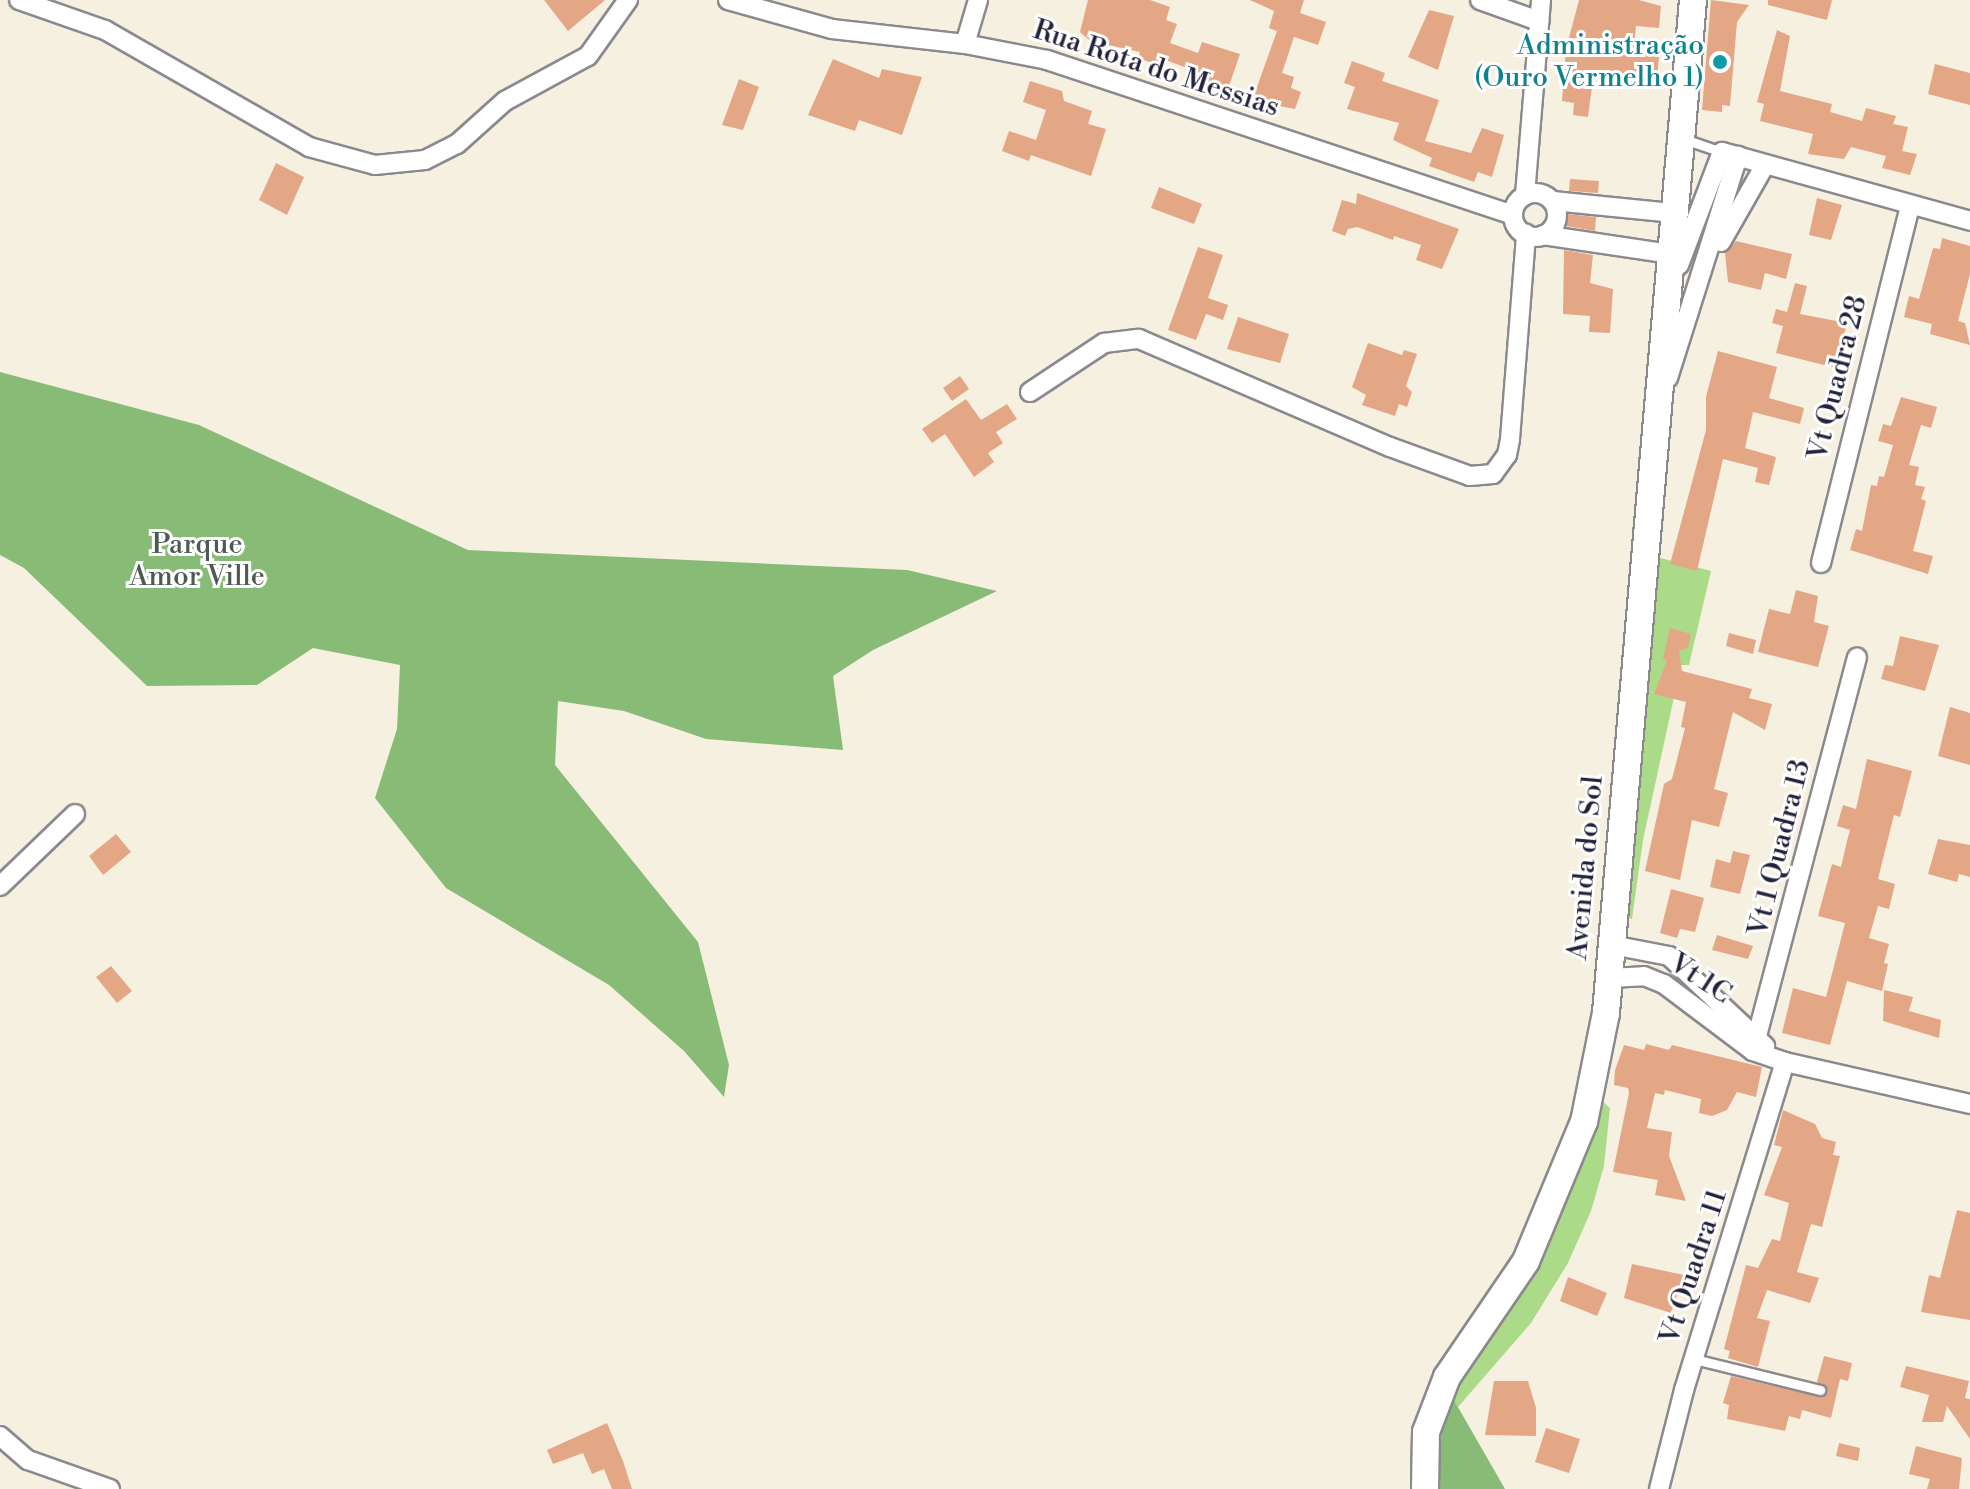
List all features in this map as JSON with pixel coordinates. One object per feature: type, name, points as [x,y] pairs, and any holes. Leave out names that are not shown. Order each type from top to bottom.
[{"type":"street","points":[[19,0],[138,46],[309,147],[375,165],[425,160],[457,144],[505,101],[588,56],[628,0]]},
{"type":"street","name":"Rua Rota do Messias","points":[[728,0],[832,29],[965,44],[1047,60],[1513,215]]},
{"type":"street","points":[[965,44],[978,0]]},
{"type":"street","points":[[1480,0],[1539,21]]},
{"type":"street","points":[[1541,0],[1525,195],[1513,215],[1535,235],[1670,254]]},
{"type":"street","name":"Avenida do Sol","points":[[1425,1489],[1426,1432],[1447,1377],[1526,1261],[1584,1122],[1609,978],[1654,418],[1693,0]]},
{"type":"street","points":[[1730,154],[1970,221]]},
{"type":"street","points":[[1695,299],[1730,154]]},
{"type":"street","points":[[1662,337],[1682,251],[1730,154]]},
{"type":"street","points":[[1654,418],[1695,299],[1729,224],[1765,165]]},
{"type":"street","points":[[1525,195],[1545,195],[1553,201],[1674,213]]},
{"type":"street","points":[[1535,235],[1557,221],[1553,201]]},
{"type":"street","name":"Vt Quadra 28","points":[[1821,563],[1910,206]]},
{"type":"street","points":[[1030,392],[1104,343],[1139,339],[1390,447],[1470,476],[1493,474],[1507,455],[1510,439],[1535,235]]},
{"type":"street","name":"Vt 1 Quadra 13","points":[[1767,1052],[1857,658]]},
{"type":"street","points":[[0,886],[75,814]]},
{"type":"street","points":[[1612,945],[1669,956],[1767,1052],[1970,1104]]},
{"type":"street","points":[[1664,984],[1669,956]]},
{"type":"street","name":"Vt 1C","points":[[1609,978],[1644,976],[1664,984],[1767,1052]]},
{"type":"street","name":"Vt Quadra 11","points":[[1659,1489],[1694,1359],[1767,1052]]},
{"type":"street","points":[[0,1436],[28,1460],[110,1489]]},
{"type":"lane","points":[[1682,139],[1730,154]]},
{"type":"lane","points":[[1694,1359],[1820,1390]]},
{"type":"green space","name":"Parque Amor Ville","points":[[0,372],[199,425],[468,550],[907,570],[997,591],[873,650],[833,676],[843,750],[706,739],[624,711],[558,701],[555,765],[698,942],[729,1065],[724,1097],[684,1051],[609,985],[446,888],[375,798],[397,729],[400,665],[313,648],[257,685],[147,686],[24,568],[0,555]]},
{"type":"green space","points":[[1653,556],[1711,571],[1689,665],[1681,665],[1643,840],[1632,919],[1624,917]]},
{"type":"green space","points":[[1602,1101],[1610,1108],[1604,1166],[1591,1211],[1568,1263],[1531,1323],[1458,1407],[1451,1395],[1532,1274]]},
{"type":"green space","points":[[1451,1395],[1505,1489],[1439,1489],[1442,1418]]},
{"type":"building","points":[[544,0],[605,0],[568,31]]},
{"type":"building","points":[[1088,0],[1150,0],[1170,7],[1166,20],[1177,24],[1170,43],[1198,53],[1202,42],[1240,54],[1227,92],[1189,79],[1192,70],[1163,59],[1161,66],[1138,58],[1140,52],[1090,41],[1080,32]]},
{"type":"building","points":[[1250,0],[1304,0],[1300,13],[1326,22],[1318,45],[1294,37],[1282,73],[1294,77],[1291,88],[1301,92],[1295,109],[1252,101],[1277,31],[1269,28],[1274,11]]},
{"type":"building","points":[[1579,0],[1639,0],[1661,6],[1659,28],[1636,26],[1633,53],[1659,57],[1657,79],[1594,71],[1588,117],[1573,115],[1574,103],[1562,101],[1566,49]]},
{"type":"building","name":"Administração (Ouro Vermelho 1)","points":[[1711,0],[1749,5],[1737,22],[1730,106],[1722,105],[1722,112],[1702,110]]},
{"type":"building","points":[[1768,0],[1832,0],[1827,20],[1768,5]]},
{"type":"building","points":[[1429,10],[1454,16],[1438,70],[1408,57]]},
{"type":"building","points":[[1777,30],[1790,36],[1780,91],[1832,104],[1830,112],[1862,121],[1866,108],[1896,116],[1893,124],[1908,127],[1902,151],[1917,154],[1910,175],[1882,168],[1886,156],[1851,147],[1844,159],[1808,154],[1813,134],[1760,121],[1764,104],[1757,102]]},
{"type":"building","points":[[833,59],[879,78],[882,69],[922,77],[902,135],[859,120],[855,131],[808,115]]},
{"type":"building","points":[[1352,61],[1385,73],[1382,81],[1439,100],[1425,141],[1471,153],[1482,128],[1504,135],[1492,177],[1478,172],[1474,182],[1429,166],[1432,158],[1393,140],[1399,123],[1347,109],[1355,87],[1344,83]]},
{"type":"building","points":[[1935,64],[1970,73],[1970,105],[1928,94]]},
{"type":"building","points":[[739,79],[759,87],[743,130],[722,125]]},
{"type":"building","points":[[1030,81],[1062,91],[1064,101],[1092,111],[1088,124],[1106,129],[1091,176],[1031,155],[1029,161],[1002,151],[1009,131],[1036,140],[1046,110],[1023,102]]},
{"type":"building","points":[[276,163],[304,177],[287,215],[259,200]]},
{"type":"building","points":[[1570,179],[1599,181],[1598,193],[1569,191]]},
{"type":"building","points":[[1159,187],[1202,204],[1194,224],[1151,208]]},
{"type":"building","points":[[1357,193],[1459,229],[1442,269],[1416,260],[1421,245],[1394,236],[1393,240],[1357,227],[1348,229],[1345,236],[1332,231],[1342,200],[1356,204]]},
{"type":"building","points":[[1817,198],[1842,205],[1831,240],[1809,235]]},
{"type":"building","points":[[1567,214],[1596,217],[1595,231],[1566,226]]},
{"type":"building","points":[[1942,238],[1970,246],[1970,274],[1958,321],[1965,323],[1970,345],[1930,334],[1932,324],[1904,317],[1909,296],[1919,299],[1933,248],[1940,249]]},
{"type":"building","points":[[1736,241],[1792,254],[1786,279],[1765,273],[1761,290],[1728,282],[1725,253]]},
{"type":"building","points":[[1198,247],[1223,255],[1208,298],[1228,305],[1223,320],[1206,314],[1196,340],[1168,330]]},
{"type":"building","points":[[1564,250],[1593,255],[1590,283],[1613,289],[1610,333],[1589,332],[1590,316],[1563,314]]},
{"type":"building","points":[[1795,283],[1807,286],[1800,314],[1847,323],[1836,368],[1776,353],[1783,326],[1772,323],[1776,309],[1787,312]]},
{"type":"building","points":[[1238,317],[1289,334],[1280,363],[1227,349]]},
{"type":"building","points":[[1368,343],[1402,355],[1404,350],[1417,354],[1406,386],[1412,392],[1407,407],[1399,404],[1395,416],[1362,405],[1366,395],[1352,387]]},
{"type":"building","points":[[1718,351],[1777,367],[1769,398],[1804,408],[1800,424],[1753,412],[1745,448],[1776,457],[1769,485],[1755,482],[1758,468],[1723,459],[1697,571],[1670,564],[1706,430],[1706,397]]},
{"type":"building","points":[[960,376],[969,389],[952,401],[943,388]]},
{"type":"building","points":[[1901,397],[1937,407],[1931,428],[1921,425],[1909,465],[1919,467],[1915,485],[1925,487],[1921,499],[1926,501],[1913,551],[1933,556],[1928,574],[1850,550],[1856,529],[1862,531],[1871,485],[1877,486],[1879,476],[1884,477],[1893,445],[1878,441],[1883,424],[1891,426]]},
{"type":"building","points":[[966,399],[981,420],[1007,404],[1017,419],[996,432],[1003,443],[988,453],[994,462],[974,477],[945,434],[932,443],[922,429]]},
{"type":"building","points":[[1796,590],[1818,596],[1814,622],[1829,626],[1818,667],[1758,652],[1769,609],[1790,614]]},
{"type":"building","points":[[1670,628],[1691,634],[1688,648],[1679,651],[1682,671],[1752,689],[1749,698],[1772,704],[1765,730],[1733,712],[1714,789],[1728,793],[1719,827],[1692,820],[1680,880],[1645,871],[1664,784],[1672,779],[1685,728],[1681,727],[1686,702],[1654,694],[1667,660],[1663,659]]},
{"type":"building","points":[[1729,633],[1756,640],[1753,654],[1726,646]]},
{"type":"building","points":[[1900,636],[1939,645],[1925,691],[1881,679],[1885,665],[1893,666]]},
{"type":"building","points":[[1950,707],[1970,713],[1970,765],[1938,756]]},
{"type":"building","points":[[1867,759],[1912,771],[1900,817],[1894,815],[1878,879],[1895,884],[1889,909],[1878,906],[1869,938],[1889,944],[1884,963],[1888,964],[1882,991],[1847,981],[1830,1045],[1782,1033],[1793,988],[1826,997],[1845,923],[1818,916],[1832,864],[1841,867],[1850,830],[1837,826],[1843,805],[1856,809]]},
{"type":"building","points":[[116,834],[131,852],[103,875],[89,856]]},
{"type":"building","points":[[1938,839],[1970,845],[1970,877],[1959,874],[1957,882],[1928,874]]},
{"type":"building","points":[[1733,851],[1750,855],[1740,894],[1710,887],[1716,859],[1730,863]]},
{"type":"building","points":[[1671,889],[1704,898],[1695,932],[1680,929],[1677,938],[1660,933]]},
{"type":"building","points":[[1717,935],[1753,946],[1748,959],[1712,950]]},
{"type":"building","points":[[111,966],[132,991],[117,1003],[96,977]]},
{"type":"building","points":[[1884,990],[1913,997],[1909,1011],[1941,1020],[1939,1038],[1883,1021]]},
{"type":"building","points":[[1646,1044],[1669,1050],[1672,1045],[1762,1067],[1756,1097],[1737,1092],[1727,1110],[1712,1116],[1699,1113],[1701,1099],[1665,1090],[1664,1095],[1655,1093],[1647,1128],[1672,1132],[1669,1156],[1686,1201],[1655,1195],[1658,1180],[1613,1172],[1629,1093],[1628,1088],[1614,1085],[1615,1070],[1624,1045],[1644,1050]]},
{"type":"building","points":[[1783,1110],[1815,1124],[1822,1138],[1836,1142],[1833,1155],[1840,1156],[1822,1227],[1811,1224],[1797,1272],[1819,1278],[1810,1303],[1767,1290],[1757,1318],[1770,1321],[1758,1367],[1728,1358],[1730,1351],[1724,1349],[1746,1265],[1758,1268],[1772,1239],[1780,1241],[1789,1203],[1764,1195],[1782,1147],[1774,1145]]},
{"type":"building","points":[[1957,1210],[1970,1213],[1970,1320],[1921,1312],[1929,1275],[1940,1278]]},
{"type":"building","points":[[1632,1264],[1684,1275],[1671,1313],[1624,1298]]},
{"type":"building","points":[[1568,1277],[1607,1293],[1597,1316],[1560,1301]]},
{"type":"building","points":[[1824,1356],[1852,1363],[1848,1381],[1840,1379],[1831,1418],[1802,1410],[1800,1419],[1789,1416],[1785,1431],[1727,1419],[1729,1405],[1723,1403],[1731,1376],[1821,1397],[1827,1391],[1817,1382]]},
{"type":"building","points":[[1906,1366],[1969,1381],[1965,1398],[1970,1399],[1970,1439],[1947,1406],[1943,1422],[1922,1422],[1929,1395],[1900,1387]]},
{"type":"building","points":[[1494,1381],[1528,1381],[1536,1408],[1536,1436],[1485,1435]]},
{"type":"building","points":[[607,1423],[632,1489],[612,1489],[604,1469],[592,1474],[583,1453],[553,1464],[547,1450]]},
{"type":"building","points":[[1546,1428],[1580,1439],[1569,1473],[1535,1462]]},
{"type":"building","points":[[1839,1443],[1860,1448],[1858,1461],[1836,1456]]},
{"type":"building","points":[[1916,1446],[1962,1458],[1959,1489],[1927,1489],[1930,1479],[1909,1474]]},
{"type":"place","name":"Administração (Ouro Vermelho 1)","points":[[1720,62]]}]
